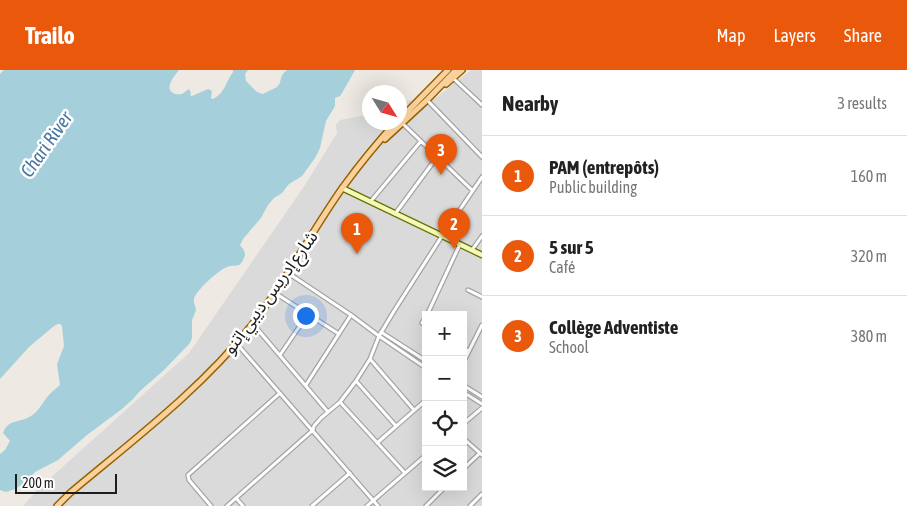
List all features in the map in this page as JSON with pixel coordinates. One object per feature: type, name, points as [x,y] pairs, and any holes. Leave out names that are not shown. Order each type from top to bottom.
[{"type":"main road","points":[[430,93],[436,79],[444,70]]},
{"type":"main road","name":"شارع إدريس ديبي إتنو","points":[[407,116],[427,100],[430,93],[448,70]]},
{"type":"main road","name":"شارع إدريس ديبي إتنو","points":[[407,115],[456,70]]},
{"type":"main road","points":[[430,93],[462,70]]},
{"type":"main road","name":"شارع إدريس ديبي إتنو","points":[[57,506],[180,400],[237,344],[288,273],[342,188],[389,130]]},
{"type":"main road","name":"شارع إدريس ديبي إتنو","points":[[378,144],[394,130]]},
{"type":"street","points":[[453,78],[482,105]]},
{"type":"street","points":[[427,100],[482,157]]},
{"type":"street","points":[[407,127],[472,190]]},
{"type":"street","points":[[370,202],[421,141]]},
{"type":"street","points":[[395,214],[437,157]]},
{"type":"street","points":[[227,506],[313,430],[317,423],[340,402],[370,359],[379,336],[482,177]]},
{"type":"street","points":[[342,188],[482,255]]},
{"type":"street","points":[[472,250],[482,236]]},
{"type":"street","points":[[428,311],[460,244]]},
{"type":"street","points":[[288,273],[422,365]]},
{"type":"street","points":[[468,290],[482,297]]},
{"type":"street","points":[[275,292],[339,334]]},
{"type":"street","points":[[280,355],[308,314]]},
{"type":"street","points":[[306,385],[351,315]]},
{"type":"street","points":[[253,324],[328,412]]},
{"type":"street","points":[[466,356],[482,325]]},
{"type":"street","points":[[382,332],[422,359]]},
{"type":"street","points":[[237,344],[378,506]]},
{"type":"street","points":[[416,361],[419,357]]},
{"type":"street","points":[[370,359],[414,410]]},
{"type":"street","points":[[356,381],[396,426]]},
{"type":"street","points":[[467,388],[482,397]]},
{"type":"street","points":[[211,506],[189,480],[188,475],[280,392]]},
{"type":"street","points":[[467,395],[482,404]]},
{"type":"street","points":[[377,443],[425,401]]},
{"type":"street","points":[[340,402],[404,472]]},
{"type":"street","points":[[467,421],[482,408]]},
{"type":"street","points":[[467,442],[481,454],[467,466]]},
{"type":"street","points":[[366,506],[422,458]]},
{"type":"street","points":[[312,506],[350,473]]},
{"type":"street","points":[[426,506],[441,491]]},
{"type":"street","points":[[470,506],[482,494]]},
{"type":"street","points":[[236,498],[243,506]]},
{"type":"shaded area","points":[[471,70],[482,70],[482,506],[23,506],[37,490],[189,353],[305,185],[337,133],[336,125],[340,120],[362,116],[362,130],[407,130],[407,101],[437,97]]},
{"type":"water","name":"Chari River","points":[[4,70],[179,70],[170,85],[173,93],[182,94],[189,89],[192,96],[208,89],[212,91],[211,98],[213,99],[222,91],[233,70],[248,70],[245,74],[246,81],[257,92],[263,94],[277,87],[281,77],[287,70],[355,70],[340,96],[335,98],[335,106],[326,121],[320,148],[315,158],[302,176],[289,184],[282,193],[274,198],[261,218],[243,239],[240,245],[245,255],[241,263],[227,267],[219,272],[196,295],[194,300],[196,310],[192,320],[192,338],[190,343],[122,409],[58,460],[35,472],[26,482],[15,489],[6,492],[0,490],[0,454],[5,450],[10,441],[3,433],[11,423],[25,419],[35,413],[49,395],[60,385],[57,364],[64,346],[62,326],[58,324],[29,347],[0,379],[0,74]]},
{"type":"place","name":"Collège Adventiste","points":[[441,175]]},
{"type":"place","name":"5 sur 5","points":[[454,249]]},
{"type":"place","name":"PAM (entrepôts)","points":[[357,254]]}]
